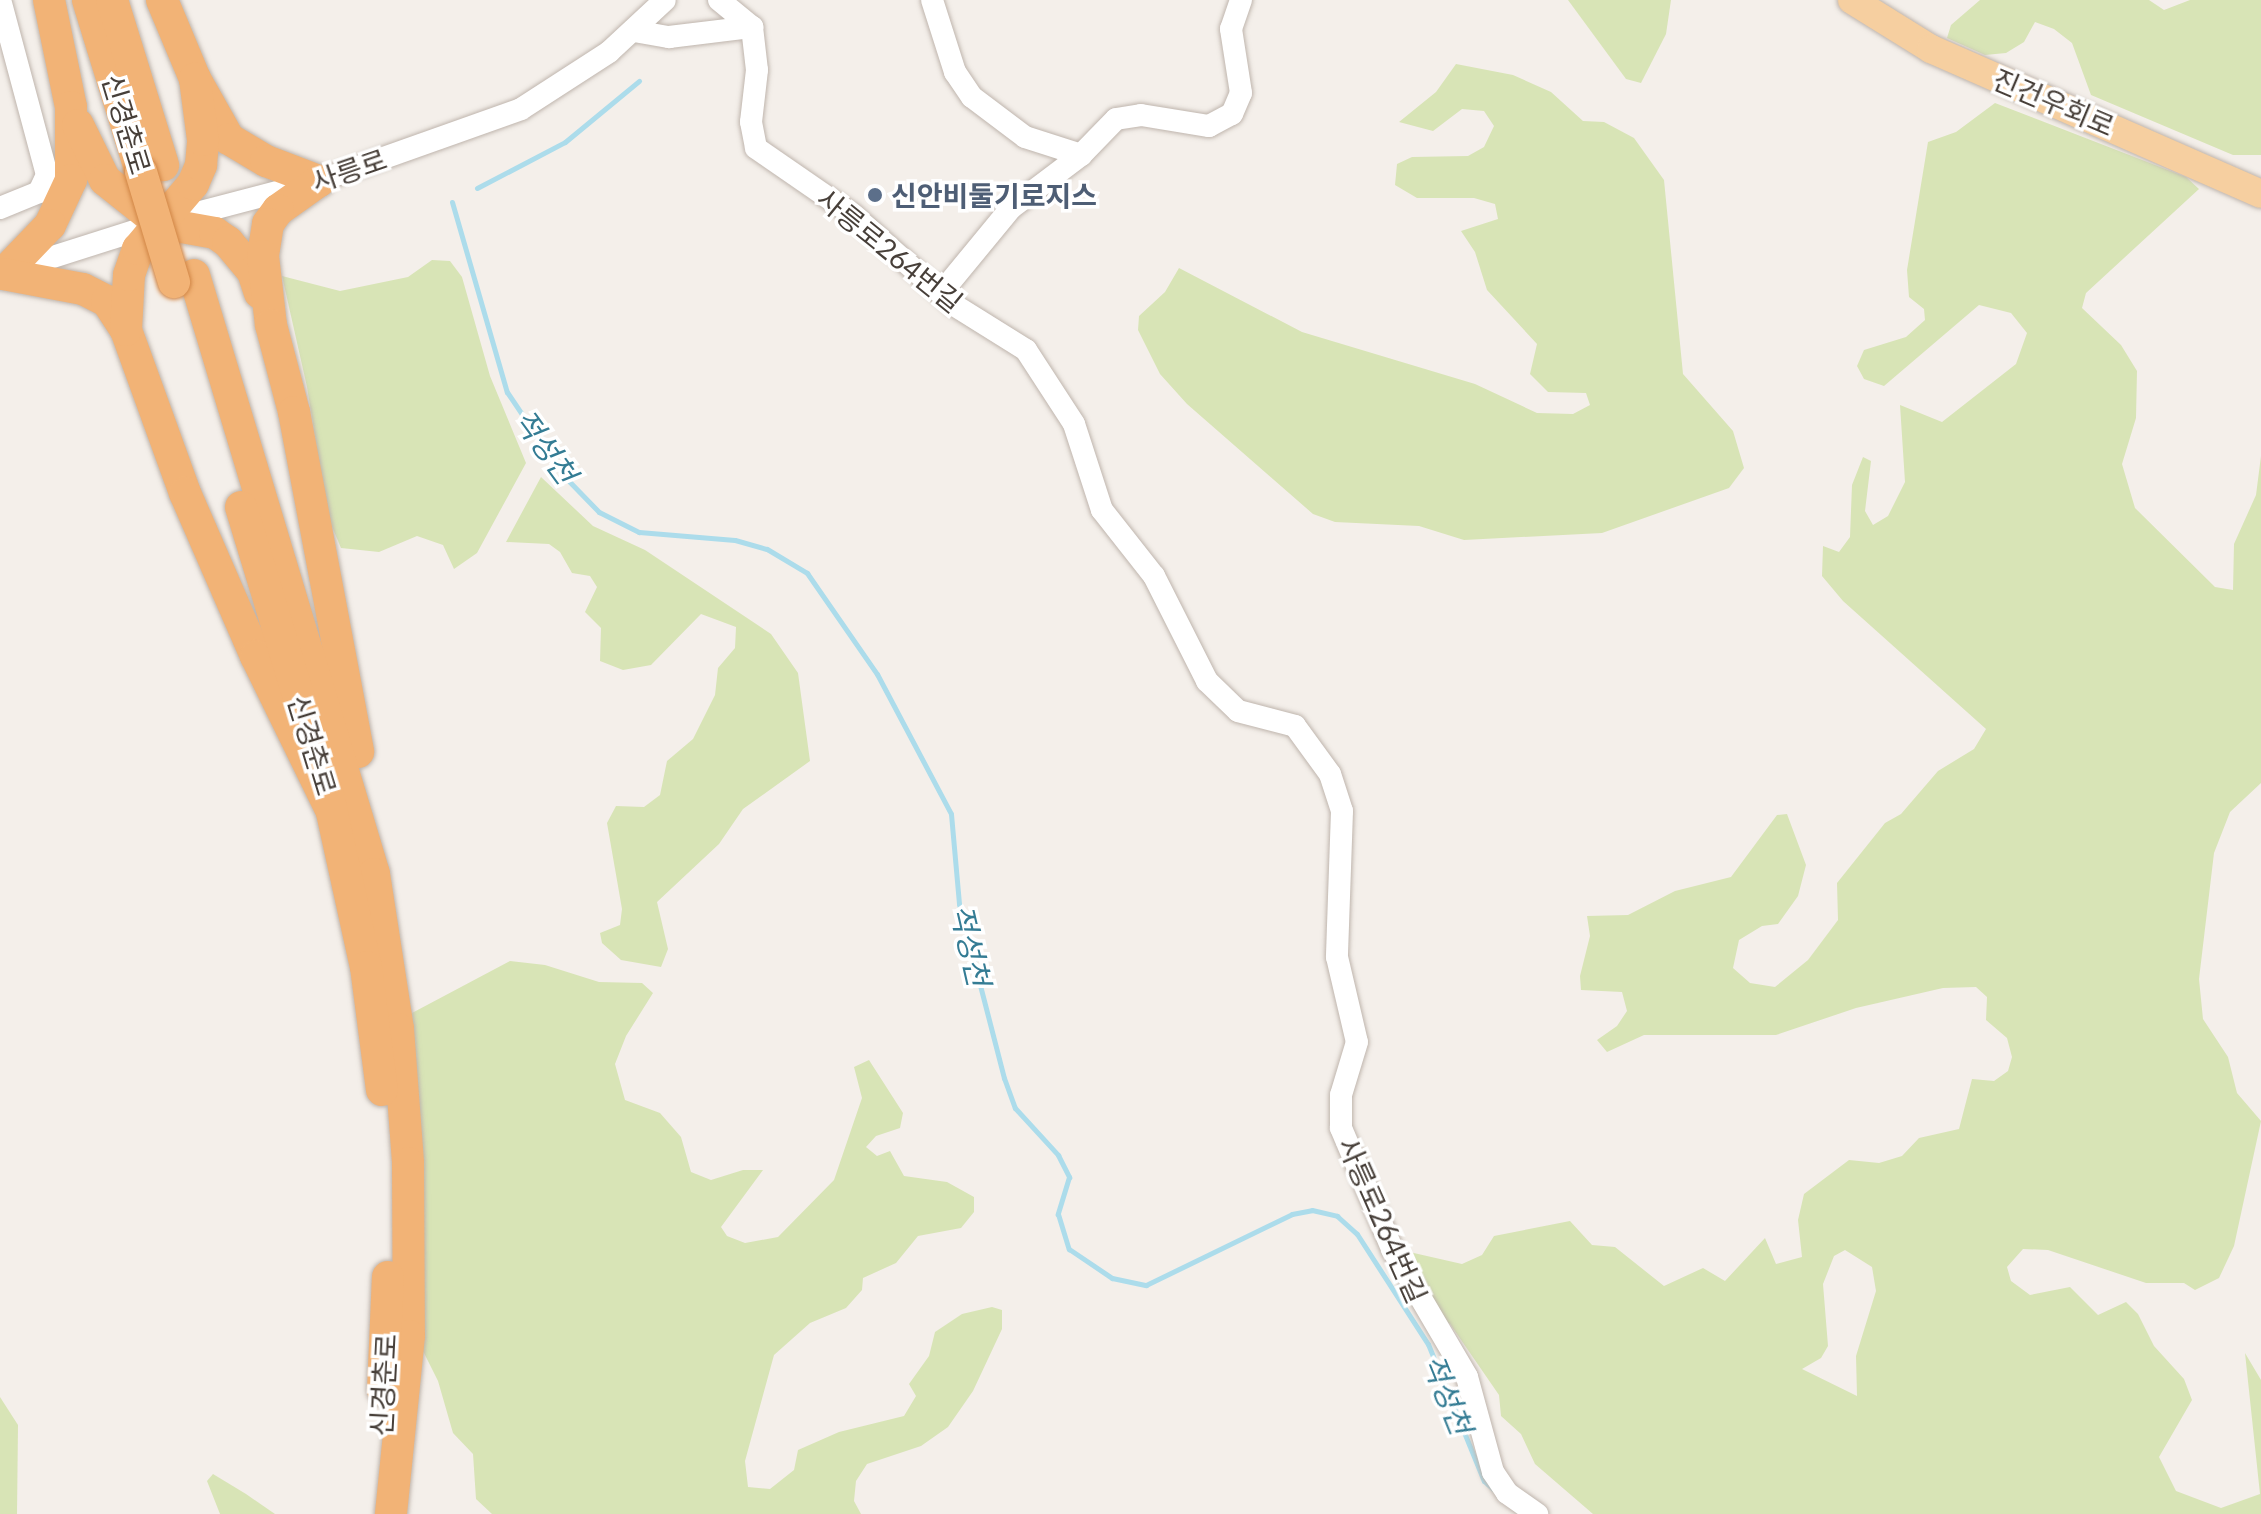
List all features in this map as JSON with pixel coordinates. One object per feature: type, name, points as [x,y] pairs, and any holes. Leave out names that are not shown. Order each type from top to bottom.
[{"type":"highway","points":[[49,0],[71,107],[90,159],[105,180],[159,223],[215,233],[228,242],[253,272],[294,412],[359,759],[374,874]]},
{"type":"highway","name":"신경춘로","points":[[88,0],[152,169]]},
{"type":"highway","name":"신경춘로","points":[[112,0],[152,169],[336,818],[366,967],[385,1108],[389,1254],[381,1442],[371,1514]]},
{"type":"highway","points":[[162,0],[195,79],[229,139],[266,161],[319,181]]},
{"type":"highway","points":[[126,330],[129,275],[138,249],[193,184],[201,165],[203,140],[195,79]]},
{"type":"highway","points":[[1,274],[65,202],[71,180],[71,107]]},
{"type":"highway","points":[[271,325],[263,256],[268,224],[278,210],[319,181]]},
{"type":"highway","points":[[1,274],[83,289],[107,301],[126,330],[191,507],[336,818]]},
{"type":"highway","name":"신경춘로","points":[[184,278],[374,874],[398,1029],[408,1163],[409,1336],[391,1514]]},
{"type":"main road","name":"진건우회로","points":[[1852,0],[1931,49],[2261,194]]},
{"type":"street","points":[[0,0],[47,175],[39,192],[0,208]]},
{"type":"street","name":"사릉로","points":[[1,274],[159,223],[319,181],[521,109],[589,67],[634,31],[665,0]]},
{"type":"street","points":[[719,0],[752,27]]},
{"type":"street","points":[[932,0],[955,72],[972,97],[1025,137],[1081,155]]},
{"type":"street","points":[[941,293],[1011,208],[1081,155],[1105,127],[1128,115],[1209,126],[1232,114],[1241,93],[1231,29],[1241,0]]},
{"type":"street","points":[[634,31],[669,37],[752,27]]},
{"type":"street","name":"사릉로264번길","points":[[752,27],[757,70],[751,122],[756,148],[853,215],[941,293],[1015,339],[1063,403],[1102,510],[1149,568],[1217,694],[1238,711],[1295,726],[1330,774],[1342,811],[1337,957],[1357,1042],[1341,1095],[1341,1128],[1392,1249],[1467,1377],[1493,1472],[1507,1493],[1537,1514]]},
{"type":"green space","points":[[1568,0],[1671,0],[1666,34],[1641,83],[1626,79]]},
{"type":"green space","points":[[1980,0],[2149,0],[2164,10],[2190,0],[2261,0],[2261,155],[2233,155],[2091,95],[2072,43],[2054,29],[2035,22],[2024,42],[2006,53],[1985,55],[1947,38],[1951,25]]},
{"type":"green space","points":[[1456,64],[1513,75],[1551,92],[1583,121],[1604,122],[1634,138],[1664,180],[1683,374],[1733,431],[1744,468],[1729,488],[1602,533],[1464,540],[1419,526],[1335,522],[1313,514],[1187,404],[1160,374],[1138,330],[1139,316],[1165,292],[1179,268],[1302,332],[1475,384],[1537,413],[1573,414],[1590,405],[1586,393],[1548,392],[1530,374],[1537,344],[1487,290],[1475,252],[1461,231],[1498,219],[1495,204],[1474,198],[1417,198],[1395,185],[1397,164],[1412,157],[1468,156],[1484,147],[1494,126],[1484,111],[1462,109],[1433,131],[1399,122],[1436,92]]},
{"type":"green space","points":[[1995,103],[2186,177],[2199,189],[2086,293],[2082,308],[2121,345],[2137,371],[2136,418],[2122,464],[2135,508],[2215,587],[2233,590],[2234,544],[2256,495],[2261,456],[2261,783],[2230,812],[2214,853],[2199,979],[2203,1019],[2228,1057],[2237,1093],[2261,1121],[2234,1246],[2219,1278],[2195,1290],[2184,1283],[2146,1283],[2048,1250],[2023,1249],[2007,1267],[2011,1281],[2030,1295],[2070,1287],[2098,1315],[2126,1302],[2138,1314],[2154,1346],[2184,1379],[2192,1400],[2159,1457],[2176,1491],[2221,1508],[2260,1494],[2245,1353],[2261,1380],[2261,1514],[1593,1514],[1535,1464],[1521,1434],[1501,1416],[1499,1395],[1450,1324],[1431,1310],[1405,1251],[1462,1264],[1482,1255],[1494,1236],[1570,1221],[1592,1245],[1615,1247],[1664,1286],[1703,1268],[1725,1281],[1765,1238],[1776,1264],[1802,1257],[1798,1220],[1804,1194],[1849,1160],[1879,1163],[1902,1156],[1919,1138],[1959,1129],[1972,1079],[1994,1081],[2008,1071],[2012,1057],[2007,1038],[1986,1020],[1987,997],[1976,987],[1943,988],[1856,1008],[1776,1035],[1644,1035],[1607,1052],[1597,1040],[1617,1026],[1627,1011],[1622,992],[1581,990],[1580,976],[1590,936],[1587,916],[1628,915],[1675,891],[1731,877],[1777,815],[1787,814],[1806,865],[1798,896],[1778,924],[1762,926],[1739,940],[1733,968],[1750,983],[1775,987],[1808,960],[1838,920],[1837,883],[1885,823],[1901,814],[1938,771],[1974,749],[1986,729],[1843,601],[1822,576],[1823,546],[1839,552],[1850,537],[1852,485],[1863,457],[1871,461],[1865,511],[1873,525],[1888,516],[1905,482],[1900,405],[1942,422],[2016,364],[2027,333],[2011,313],[1979,305],[1884,386],[1864,379],[1857,366],[1864,350],[1906,337],[1925,320],[1924,309],[1909,297],[1907,270],[1928,142],[1956,132]],"holes":[[[1845,1250],[1872,1267],[1876,1291],[1856,1356],[1857,1396],[1802,1369],[1821,1358],[1828,1346],[1823,1284],[1834,1256]]]},
{"type":"green space","points":[[432,260],[450,261],[462,277],[490,376],[526,463],[477,553],[454,569],[443,545],[417,536],[379,552],[341,548],[328,517],[307,387],[282,276],[340,291],[408,277]]},
{"type":"green space","points":[[541,477],[593,526],[645,550],[771,634],[798,673],[810,761],[743,809],[719,844],[657,902],[668,949],[661,967],[621,960],[602,943],[600,933],[620,925],[622,909],[607,823],[616,806],[644,807],[660,795],[667,761],[693,739],[715,695],[718,668],[735,648],[736,627],[701,614],[651,665],[623,670],[600,661],[601,628],[585,612],[597,587],[590,576],[572,573],[560,552],[549,544],[506,542]]},
{"type":"green space","points":[[510,961],[545,965],[599,982],[642,983],[653,993],[626,1036],[615,1064],[625,1100],[660,1113],[681,1137],[691,1172],[711,1180],[743,1170],[763,1170],[721,1227],[727,1236],[745,1243],[778,1237],[834,1180],[862,1098],[854,1067],[869,1060],[903,1113],[900,1128],[876,1136],[866,1147],[877,1156],[890,1151],[904,1176],[947,1182],[974,1197],[974,1212],[961,1228],[918,1236],[896,1263],[863,1278],[862,1290],[846,1308],[810,1323],[774,1355],[745,1461],[748,1487],[770,1489],[794,1470],[798,1450],[839,1432],[904,1416],[916,1396],[909,1384],[929,1356],[935,1332],[962,1314],[992,1307],[1002,1310],[1002,1329],[973,1391],[948,1427],[921,1446],[867,1464],[856,1481],[854,1501],[861,1514],[492,1514],[476,1499],[473,1454],[453,1433],[438,1381],[419,1343],[424,1234],[412,1013]]},
{"type":"green space","points":[[0,1397],[18,1425],[17,1514],[0,1514]]},
{"type":"green space","points":[[213,1474],[275,1514],[220,1514],[207,1481]]},
{"type":"waterway","name":"적성천","points":[[477,188],[565,142],[639,81]]},
{"type":"waterway","name":"적성천","points":[[452,202],[507,392],[562,474],[599,512],[639,532],[735,540],[767,549],[807,573],[877,674],[951,814],[959,904],[1004,1078],[1015,1108],[1058,1155],[1069,1177],[1058,1214],[1069,1249],[1112,1278],[1146,1285],[1292,1214],[1312,1210],[1337,1216],[1357,1234],[1428,1344],[1484,1481],[1494,1490]]},
{"type":"place","name":"신안비둘기로지스","points":[[875,195]]}]
